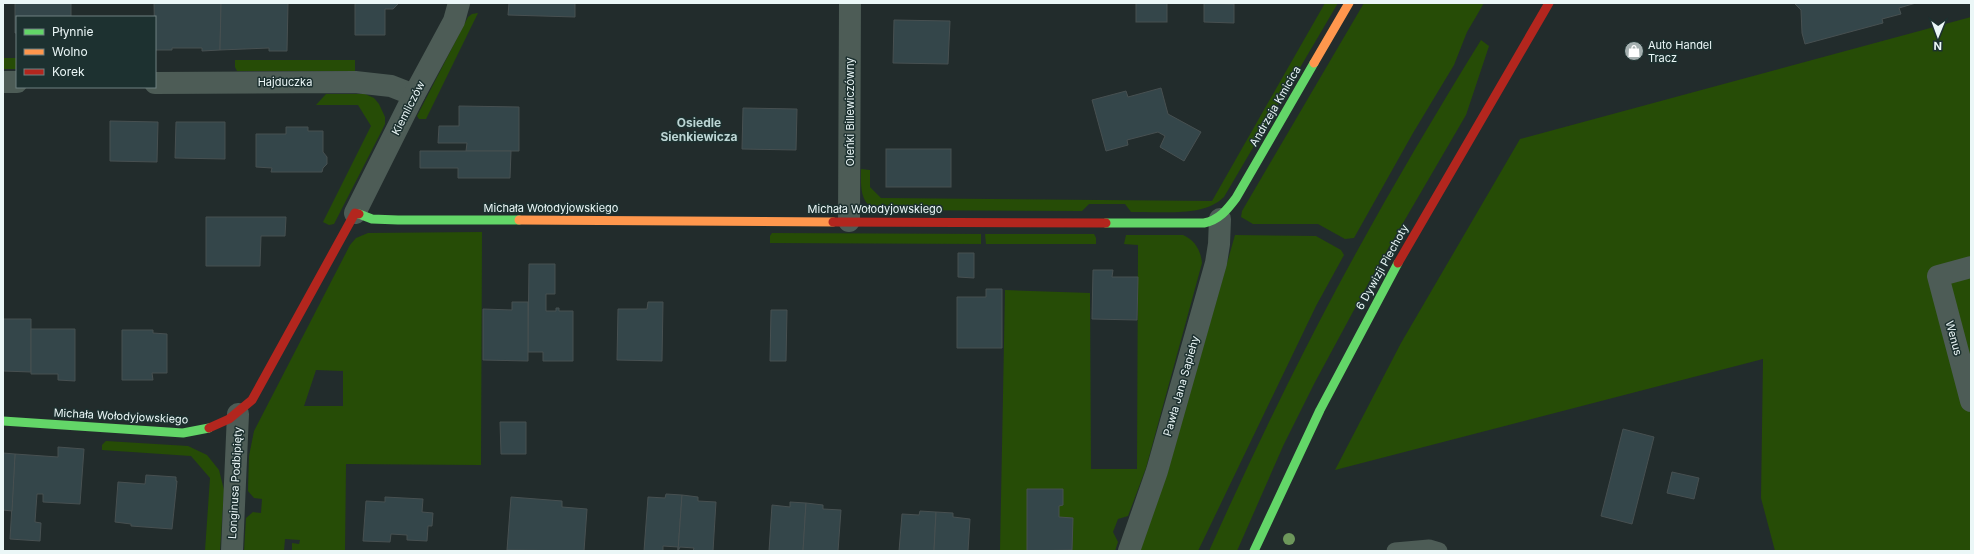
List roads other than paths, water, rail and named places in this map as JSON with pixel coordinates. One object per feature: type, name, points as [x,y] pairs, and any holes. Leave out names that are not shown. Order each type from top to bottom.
[{"type":"street","name":"Kiemliczów","points":[[355,213],[414,95],[454,20],[459,3]]},
{"type":"street","name":"Oleńki Billewiczówny","points":[[849,221],[850,3]]},
{"type":"street","name":"Andrzeja Kmicica","points":[[1220,219],[1236,198],[1349,3]]},
{"type":"street","name":"6 Dywizji Piechoty","points":[[1254,551],[1298,451],[1335,377],[1388,278],[1549,3]]},
{"type":"street","points":[[3,82],[16,82]]},
{"type":"street","name":"Hajduczka","points":[[156,83],[355,82],[391,86],[414,95]]},
{"type":"street","name":"Michała Wołodyjowskiego","points":[[3,421],[183,433],[205,430],[221,424],[238,414],[252,400],[264,381],[355,213],[372,219],[398,220],[1192,223],[1210,222],[1220,219]]},
{"type":"street","name":"Pawła Jana Sapiehy","points":[[1129,551],[1157,471],[1216,263],[1219,244],[1220,219]]},
{"type":"street","name":"Wenus","points":[[1971,267],[1938,276],[1971,401]]},
{"type":"street","name":"Longinusa Podbipięty","points":[[232,551],[238,414]]},
{"type":"lane","points":[[1395,551],[1429,548],[1439,551]]},
{"type":"place","name":"Auto Handel Tracz","points":[[1634,51]]},
{"type":"district","name":"Osiedle Sienkiewicza","points":[[699,130]]}]
